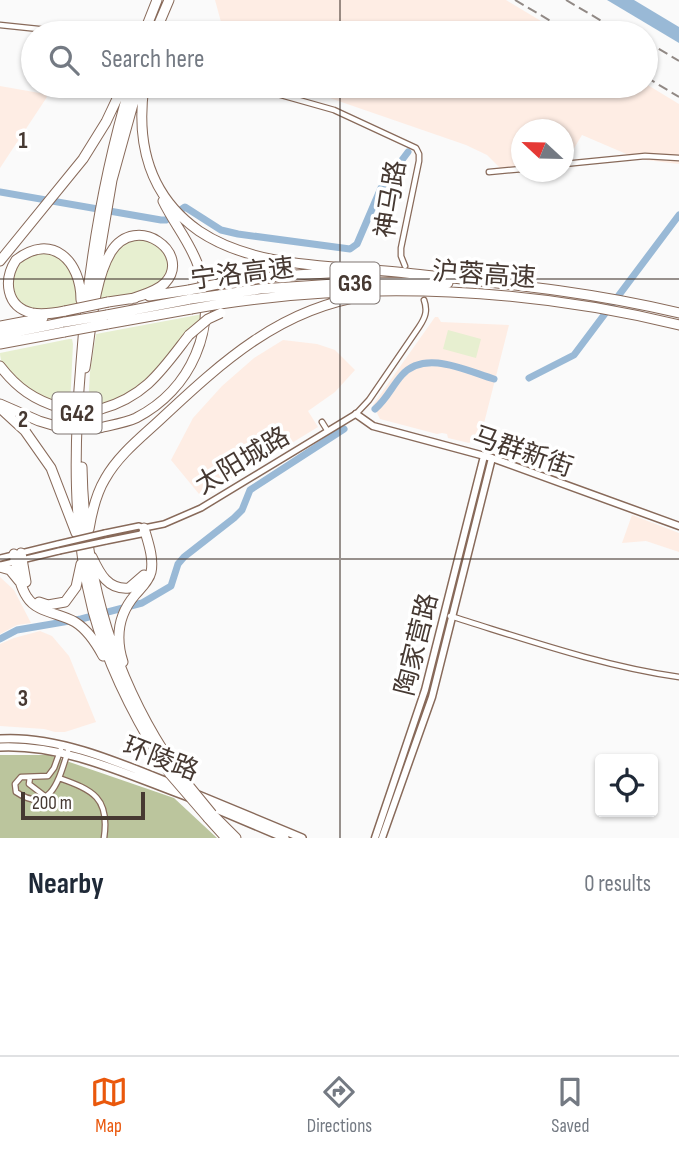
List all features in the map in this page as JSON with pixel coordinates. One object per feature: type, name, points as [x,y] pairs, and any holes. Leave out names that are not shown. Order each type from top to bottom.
[{"type":"highway","points":[[161,21],[168,2]]},
{"type":"highway","points":[[149,21],[155,4]]},
{"type":"highway","points":[[0,261],[95,142],[117,98]]},
{"type":"highway","name":"G42","points":[[127,98],[102,211],[86,302],[78,403],[76,485],[84,546],[98,614],[116,677],[134,713],[173,771],[226,838]]},
{"type":"highway","name":"G42","points":[[84,546],[82,457],[91,303],[102,211],[135,98]]},
{"type":"highway","points":[[0,406],[59,427],[99,428],[133,419],[152,408],[176,387],[198,352],[207,315],[203,280],[176,217],[154,182],[142,137],[143,98]]},
{"type":"highway","points":[[176,217],[215,240],[266,257],[311,264],[404,269],[492,283]]},
{"type":"highway","points":[[0,252],[25,228]]},
{"type":"highway","points":[[85,370],[101,277],[110,256],[122,241],[136,235],[149,236],[160,243],[170,255],[170,275],[159,288],[131,299]]},
{"type":"highway","points":[[65,316],[28,312],[14,302],[8,282],[16,260],[34,250],[48,250],[64,256],[77,271],[81,299],[76,378],[78,403]]},
{"type":"highway","points":[[1,337],[108,302],[131,299],[190,299],[218,284],[308,274],[404,269]]},
{"type":"highway","name":"宁洛高速","points":[[1,337],[64,332],[190,299],[220,304],[260,289],[364,282],[492,283]]},
{"type":"highway","name":"沪蓉高速","points":[[492,283],[607,296],[679,313]]},
{"type":"highway","points":[[18,557],[28,590],[33,597],[40,603],[58,605],[65,602],[76,587],[97,494],[113,467],[137,441],[227,360],[268,330],[303,313],[359,297],[404,290]]},
{"type":"highway","name":"沪蓉高速","points":[[220,304],[237,306],[284,298],[404,290],[521,297],[601,307],[679,325]]},
{"type":"highway","name":"G42","points":[[0,366],[27,394],[61,408],[79,411],[100,409],[126,401],[149,385],[189,335],[208,319],[220,304]]},
{"type":"highway","name":"宁洛高速","points":[[65,316],[107,319]]},
{"type":"highway","points":[[0,406],[25,431],[51,468],[84,546],[105,580],[116,587],[129,588],[139,581],[146,570],[148,563],[141,529]]},
{"type":"highway","points":[[141,529],[151,556],[151,571],[149,578],[125,608],[118,630],[120,652],[151,731]]},
{"type":"highway","points":[[18,557],[20,582]]},
{"type":"highway","points":[[0,566],[10,570],[33,604],[76,622],[89,634],[134,713]]},
{"type":"highway","name":"G42","points":[[98,614],[122,674],[173,771]]},
{"type":"highway","name":"G42","points":[[210,816],[236,838]]},
{"type":"main road","name":"马群新街","points":[[356,414],[373,426],[492,458],[679,526]]},
{"type":"main road","name":"陶家营路","points":[[382,838],[424,724],[484,456]]},
{"type":"main road","name":"陶家营路","points":[[375,838],[417,717],[492,458]]},
{"type":"main road","name":"环陵路","points":[[0,739],[25,739],[133,769],[302,838]]},
{"type":"main road","name":"环陵路","points":[[0,747],[64,750],[216,808],[285,838]]},
{"type":"street","points":[[0,25],[21,27]]},
{"type":"street","name":"神马路","points":[[292,98],[334,110],[416,148],[419,162],[401,248],[404,269]]},
{"type":"street","points":[[574,163],[645,156],[679,158]]},
{"type":"street","points":[[489,172],[511,170]]},
{"type":"street","points":[[356,414],[419,327],[425,316],[424,300]]},
{"type":"street","name":"太阳城路","points":[[58,548],[105,533],[164,524],[201,508],[356,414]]},
{"type":"street","points":[[322,422],[327,430]]},
{"type":"street","name":"太阳城路","points":[[0,558],[106,541],[141,529]]},
{"type":"street","name":"太阳城路","points":[[0,566],[18,557]]},
{"type":"street","points":[[448,615],[545,645],[679,677]]},
{"type":"street","points":[[64,750],[60,778],[46,797],[36,800],[16,792],[14,789],[17,779],[48,776],[64,750]]},
{"type":"street","points":[[30,777],[29,784],[46,797]]},
{"type":"street","points":[[60,778],[86,787],[102,802],[104,838]]},
{"type":"shaded area","points":[[215,0],[506,0],[541,21],[221,21]]},
{"type":"shaded area","points":[[0,86],[21,90],[21,98],[46,98],[0,168]]},
{"type":"shaded area","points":[[658,91],[679,104],[679,164],[638,159],[582,135],[574,148],[574,119],[511,119],[511,170],[503,171],[487,155],[466,145],[330,98],[658,98]]},
{"type":"shaded area","points":[[435,317],[441,322],[509,325],[481,435],[469,443],[448,438],[447,434],[437,434],[380,419],[373,405]]},
{"type":"shaded area","points":[[283,340],[317,344],[335,350],[355,370],[335,392],[308,411],[318,427],[244,472],[199,494],[171,460],[193,418],[222,386],[254,358]]},
{"type":"shaded area","points":[[632,515],[679,533],[679,552],[646,541],[622,543]]},
{"type":"shaded area","points":[[0,577],[14,590],[31,623],[17,625],[0,634]]},
{"type":"shaded area","points":[[40,631],[52,636],[69,656],[96,722],[65,732],[0,726],[0,644]]},
{"type":"green space","points":[[145,238],[166,255],[169,265],[162,279],[139,293],[100,299],[111,258],[124,245]]},
{"type":"green space","points":[[49,252],[70,264],[78,291],[78,304],[47,311],[27,308],[14,297],[14,270],[22,259]]},
{"type":"green space","points":[[203,314],[137,390],[105,405],[88,406],[96,334]]},
{"type":"green space","points":[[448,330],[481,339],[476,358],[443,349]]},
{"type":"green space","points":[[72,339],[73,344],[70,406],[49,400],[26,388],[2,363],[0,353]]},
{"type":"green space","points":[[0,755],[49,755],[174,798],[217,838],[0,838]]},
{"type":"water","points":[[607,0],[634,0],[679,27],[679,43],[658,30],[658,21],[642,21]]},
{"type":"waterway","points":[[0,192],[161,220],[166,220],[185,207],[221,230],[350,249],[357,244],[381,188],[408,152]]},
{"type":"waterway","points":[[529,378],[574,355],[679,215]]},
{"type":"waterway","points":[[375,409],[402,375],[411,367],[422,364],[446,364],[494,379]]},
{"type":"waterway","points":[[0,639],[17,630],[81,619],[142,603],[171,586],[178,564],[242,510],[250,490],[344,429]]},
{"type":"railway","points":[[515,0],[551,21]]},
{"type":"railway","points":[[566,0],[602,21]]},
{"type":"railway","points":[[658,48],[679,61]]},
{"type":"railway","points":[[658,84],[679,97]]}]
